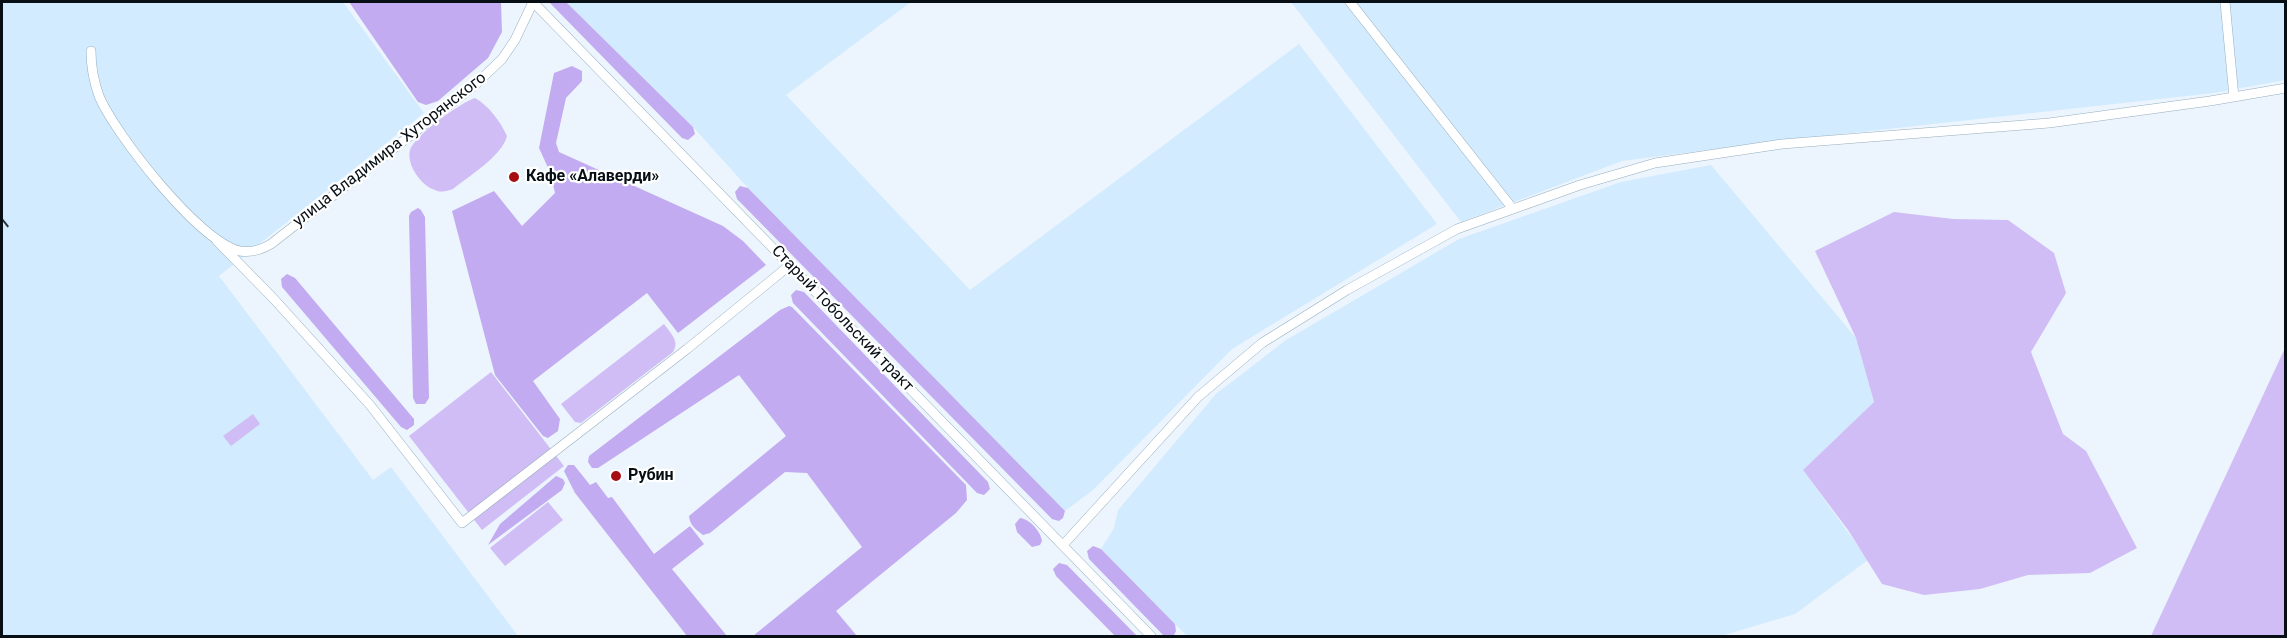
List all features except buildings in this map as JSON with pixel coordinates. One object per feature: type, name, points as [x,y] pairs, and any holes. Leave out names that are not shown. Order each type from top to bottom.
[{"type":"street","name":"улица Владимира Хуторянского","points":[[217,241],[240,251],[251,252],[271,244],[491,71],[510,48],[533,2]]},
{"type":"street","name":"Старый Тобольский тракт","points":[[533,2],[1151,636]]},
{"type":"street","points":[[1350,2],[1513,209]]},
{"type":"street","points":[[2225,2],[2234,97]]},
{"type":"street","name":"улица Владимира Хуторянского","points":[[91,51],[95,84],[104,105],[150,174],[269,294],[370,405],[462,524],[678,356],[790,265]]},
{"type":"street","points":[[1063,545],[1198,397],[1262,343],[1347,290],[1457,229],[1580,185],[1666,162],[1782,144],[2049,123],[2286,88]]},
{"type":"shaded area","points":[[2,2],[343,2],[424,113],[219,276],[373,480],[391,467],[518,636],[2,636]]},
{"type":"shaded area","points":[[349,2],[501,2],[502,32],[488,58],[438,101],[426,105],[418,102]]},
{"type":"shaded area","points":[[549,2],[566,2],[693,127],[695,134],[688,140],[682,138]]},
{"type":"shaded area","points":[[566,2],[911,2],[786,95],[970,290],[1299,44],[1437,224],[1232,349],[1093,490],[1065,511],[748,188],[693,127]]},
{"type":"shaded area","points":[[1291,2],[2285,2],[2285,80],[2214,93],[1770,142],[1622,161],[1461,222]]},
{"type":"shaded area","points":[[572,66],[582,71],[582,81],[566,98],[556,143],[559,152],[723,226],[743,241],[766,265],[678,333],[647,293],[533,381],[560,419],[558,431],[548,438],[543,436],[495,375],[452,211],[494,191],[522,226],[555,193],[550,172],[539,148],[554,73]]},
{"type":"shaded area","points":[[475,98],[501,125],[507,136],[504,143],[492,158],[453,189],[442,192],[430,188],[412,168],[410,150],[420,136],[439,120]]},
{"type":"shaded area","points":[[1711,165],[1856,338],[1874,402],[1803,470],[1868,560],[1795,614],[1721,636],[1187,636],[1101,549],[1114,528],[1118,510],[1216,394],[1286,340],[1459,239],[1621,182]]},
{"type":"shaded area","points":[[740,186],[748,188],[1065,511],[1063,518],[1059,521],[1052,519],[737,199],[735,192]]},
{"type":"shaded area","points":[[418,208],[425,217],[429,398],[425,404],[416,404],[413,398],[409,216]]},
{"type":"shaded area","points":[[1894,212],[1953,219],[2008,220],[2054,253],[2066,293],[2031,352],[2063,434],[2086,451],[2137,548],[2090,573],[2028,575],[1980,589],[1924,595],[1882,584],[1848,530],[1803,470],[1874,402],[1856,338],[1815,251]]},
{"type":"shaded area","points":[[287,274],[295,278],[414,419],[414,425],[407,430],[401,427],[282,287],[281,279]]},
{"type":"shaded area","points":[[796,290],[804,292],[988,482],[990,489],[984,495],[977,493],[793,303],[791,295]]},
{"type":"shaded area","points":[[789,306],[966,485],[967,500],[956,513],[836,611],[857,636],[753,636],[862,547],[807,473],[785,472],[710,533],[703,535],[690,522],[689,516],[786,436],[739,375],[598,468],[592,468],[588,462],[589,456],[780,310]]},
{"type":"shaded area","points":[[664,324],[676,344],[673,352],[581,423],[575,422],[561,404]]},
{"type":"shaded area","points":[[2285,348],[2285,636],[2151,636]]},
{"type":"shaded area","points":[[491,372],[564,466],[482,530],[409,436]]},
{"type":"shaded area","points":[[253,414],[260,424],[231,446],[223,436]]},
{"type":"shaded area","points":[[568,465],[574,465],[590,485],[596,482],[608,498],[612,497],[654,554],[690,526],[704,544],[672,569],[727,636],[687,636],[575,493],[564,471]]},
{"type":"shaded area","points":[[556,476],[563,479],[565,483],[562,490],[488,545],[500,524]]},
{"type":"shaded area","points":[[548,502],[563,520],[505,566],[490,548]]},
{"type":"shaded area","points":[[1020,518],[1031,523],[1037,530],[1042,541],[1040,545],[1032,547],[1017,532],[1015,524]]},
{"type":"shaded area","points":[[1093,546],[1101,549],[1175,624],[1174,635],[1163,635],[1089,559],[1087,551]]},
{"type":"shaded area","points":[[1059,563],[1067,565],[1137,636],[1115,636],[1056,576],[1053,569]]},
{"type":"railway","points":[[2,219],[14,234]]},
{"type":"place","name":"Кафе «Алаверди»","points":[[514,177]]},
{"type":"place","name":"Рубин","points":[[616,476]]}]
